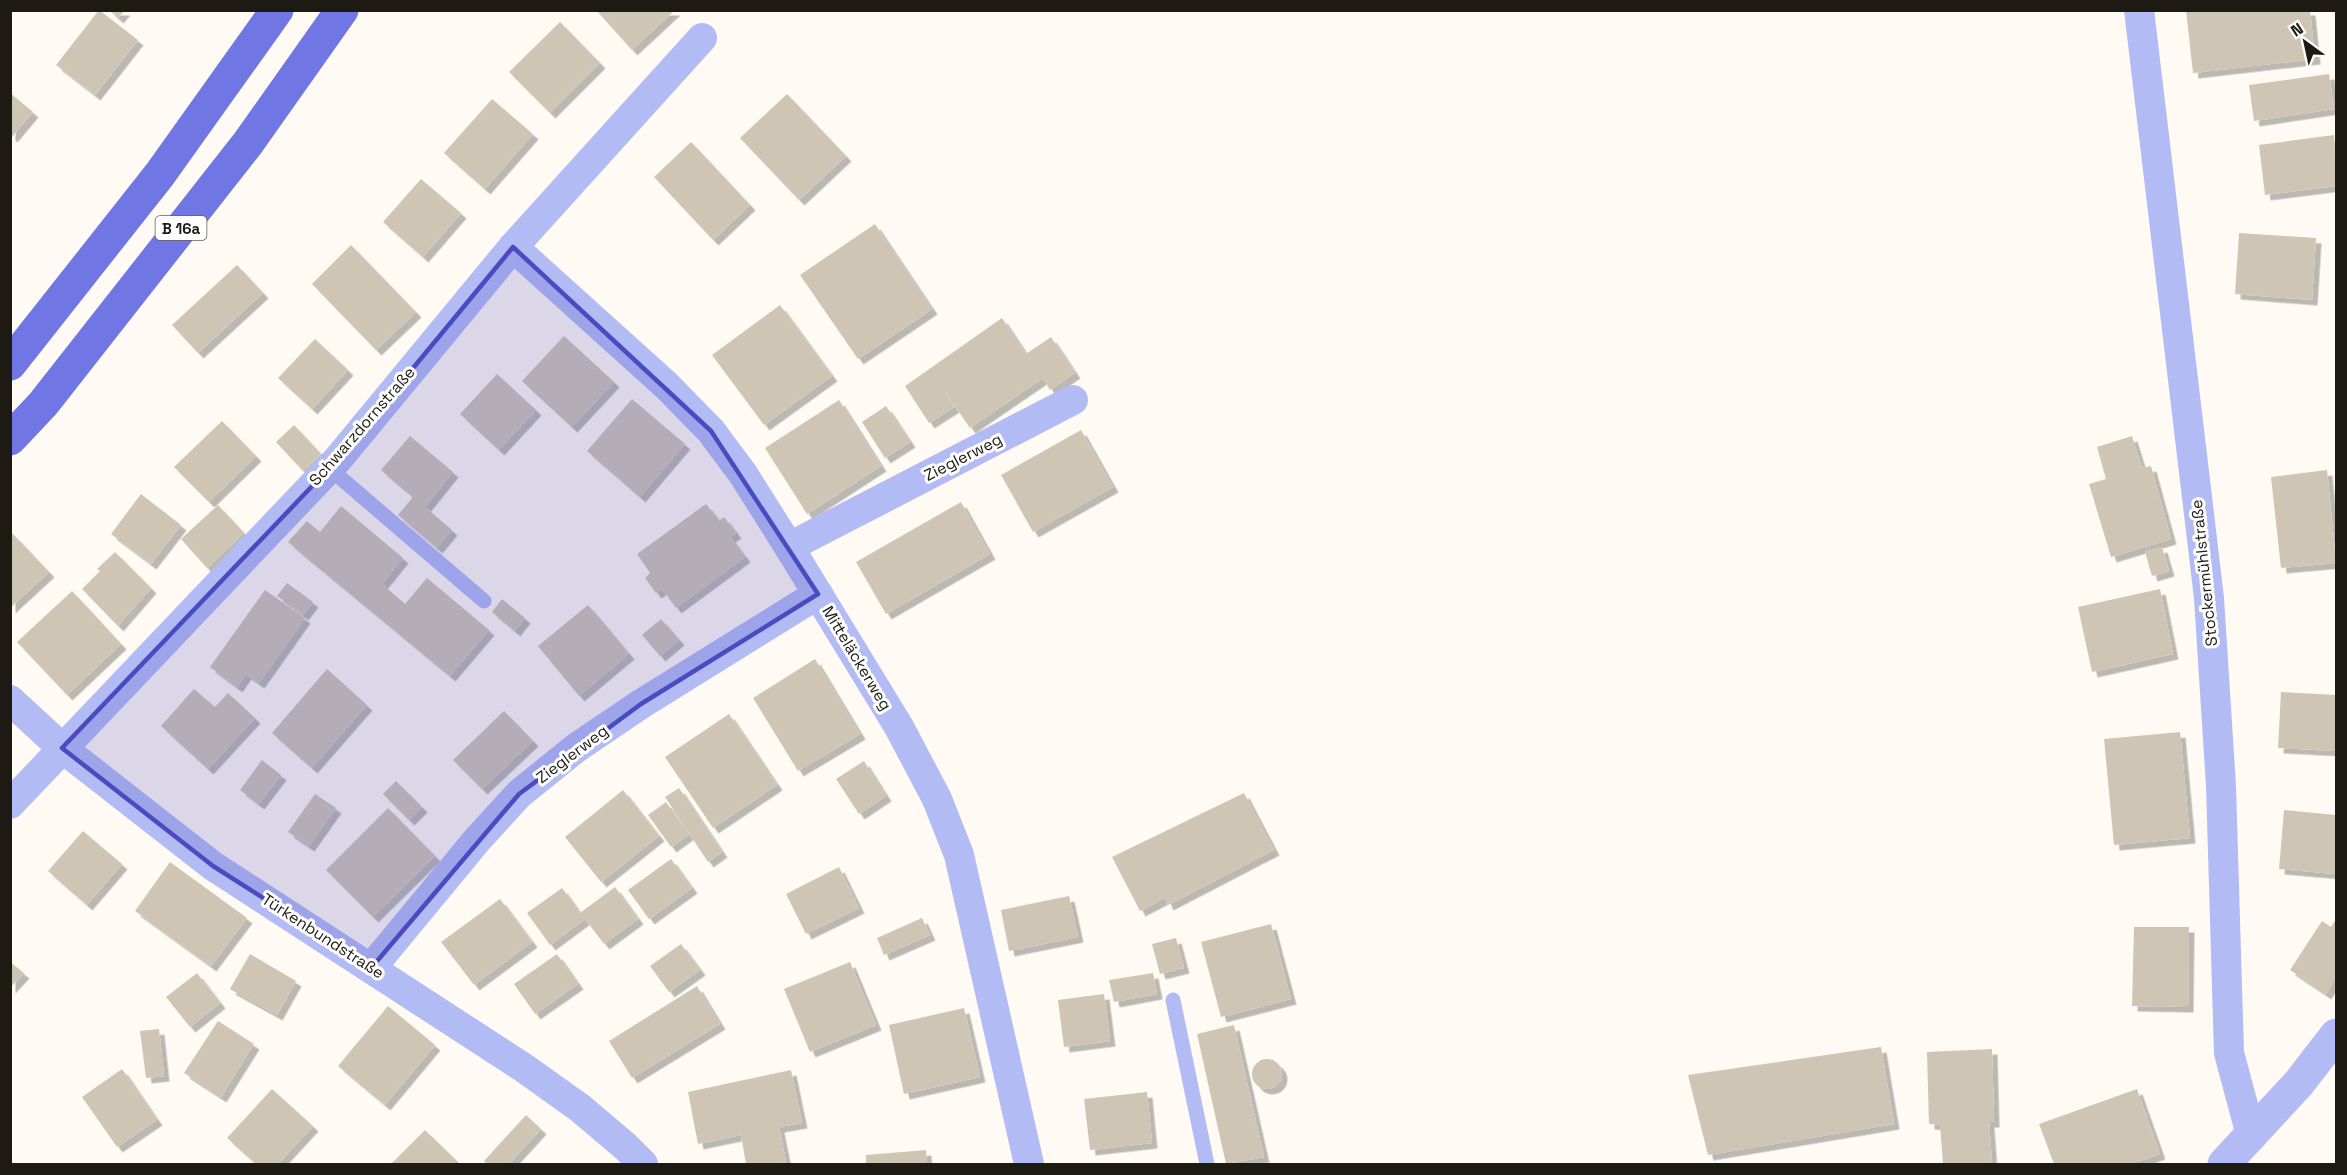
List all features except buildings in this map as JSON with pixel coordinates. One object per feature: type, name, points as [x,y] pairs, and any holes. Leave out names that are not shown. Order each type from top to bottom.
[{"type":"highway","name":"B 16a","points":[[10,364],[160,174],[277,10]]},
{"type":"highway","name":"B 16a","points":[[10,439],[43,404],[248,143],[342,10]]},
{"type":"street","name":"Stockermühlstraße","points":[[2139,10],[2209,598],[2221,786],[2229,1053],[2251,1135]]},
{"type":"street","name":"Schwarzdornstraße","points":[[10,804],[328,468],[513,247],[702,38]]},
{"type":"street","name":"Mitteläckerweg","points":[[513,247],[667,386],[711,431],[743,474],[899,727],[937,799],[959,855],[1029,1164]]},
{"type":"street","name":"Zieglerweg","points":[[789,547],[1073,400]]},
{"type":"street","name":"Zieglerweg","points":[[372,968],[477,840],[519,794],[576,748],[604,729],[818,594]]},
{"type":"street","name":"Türkenbundstraße","points":[[10,700],[62,748],[213,866],[524,1068],[580,1108],[643,1164]]},
{"type":"street","points":[[2224,1164],[2299,1083],[2337,1035]]},
{"type":"lane","points":[[328,468],[484,601]]},
{"type":"lane","points":[[1173,1000],[1207,1164]]},
{"type":"highlighted area","points":[[513,247],[711,431],[818,594],[641,704],[519,794],[372,967],[213,866],[62,748],[338,459]]}]
